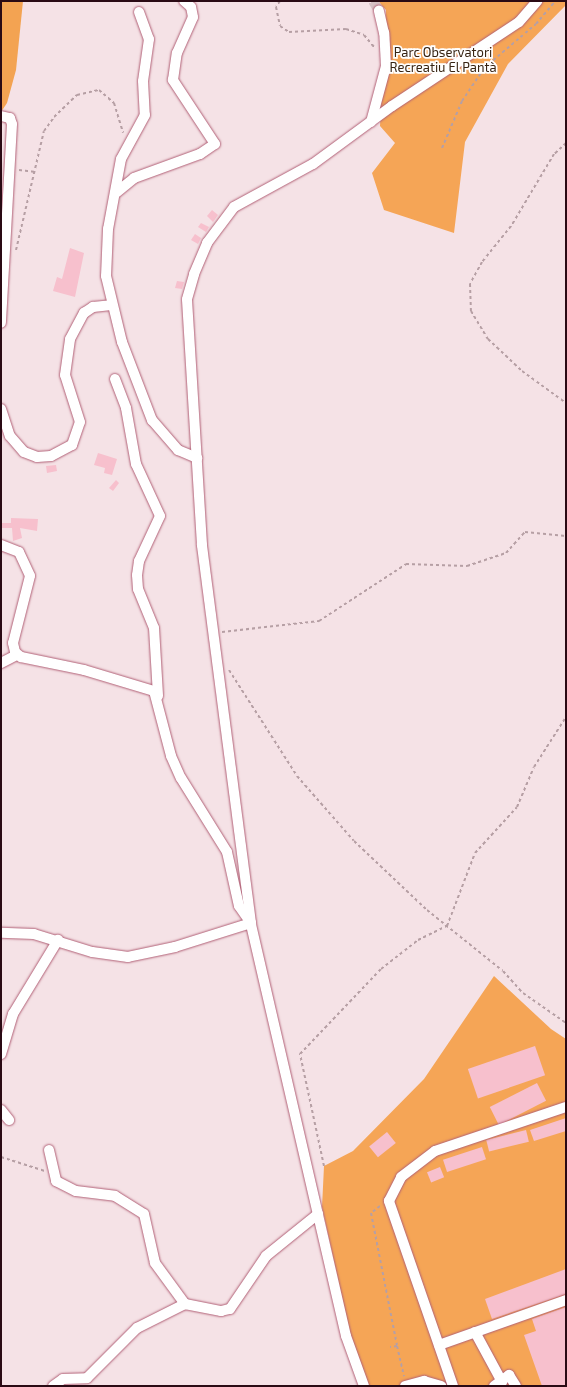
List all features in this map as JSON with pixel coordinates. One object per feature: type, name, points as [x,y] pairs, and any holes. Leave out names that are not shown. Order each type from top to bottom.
[{"type":"street","points":[[117,192],[134,178],[200,154],[215,144],[172,80],[177,53],[193,17],[191,7],[184,1]]},
{"type":"street","points":[[364,1386],[351,1357],[251,923],[203,553],[187,308],[191,282],[207,242],[234,207],[313,164],[371,122],[519,22],[537,1]]},
{"type":"street","points":[[371,122],[386,66],[384,33],[379,11]]},
{"type":"street","points":[[139,12],[149,39],[143,81],[145,115],[125,148],[106,250],[111,305],[152,420],[178,450],[197,458]]},
{"type":"street","points":[[1,116],[10,118],[12,124],[1,323]]},
{"type":"street","points":[[1,409],[10,436],[24,452],[37,457],[51,456],[72,446],[80,422],[65,375],[70,340],[84,313],[93,308],[111,305]]},
{"type":"street","points":[[115,379],[126,408],[136,464],[160,516],[141,557],[137,576],[154,628],[158,698],[171,756],[181,778],[227,852],[240,906],[251,923]]},
{"type":"street","points":[[1,546],[19,552],[30,576],[13,643],[17,655]]},
{"type":"street","points":[[1,663],[17,655],[150,688],[158,698]]},
{"type":"street","points":[[1,933],[34,934],[58,940],[92,952],[128,957],[175,948],[251,923]]},
{"type":"street","points":[[1,1054],[13,1014],[58,940]]},
{"type":"street","points":[[453,1386],[390,1204],[401,1177],[435,1151],[566,1107]]},
{"type":"street","points":[[1,1110],[9,1120]]},
{"type":"street","points":[[50,1150],[52,1172],[56,1181],[70,1189],[115,1196],[140,1211],[148,1225],[155,1263],[185,1304]]},
{"type":"street","points":[[53,1386],[63,1379],[87,1378],[137,1328],[185,1304],[221,1311],[230,1308],[266,1256],[318,1214]]},
{"type":"street","points":[[439,1345],[566,1300]]},
{"type":"street","points":[[475,1332],[498,1384],[509,1375],[516,1386]]},
{"type":"street","points":[[405,1386],[424,1381],[439,1386]]},
{"type":"path","points":[[280,1],[276,7],[280,26],[289,32],[346,29],[364,35],[376,50]]},
{"type":"path","points":[[442,148],[462,101],[484,68],[536,24],[555,1]]},
{"type":"path","points":[[16,256],[19,231],[36,172],[44,131],[54,117],[77,95],[99,90],[114,103],[125,148]]},
{"type":"path","points":[[566,143],[554,154],[514,220],[482,262],[470,284],[471,311],[488,339],[522,371],[566,403]]},
{"type":"path","points":[[10,169],[36,172]]},
{"type":"path","points":[[219,638],[218,632],[264,624],[319,621],[406,564],[467,566],[506,553],[526,532],[566,536]]},
{"type":"path","points":[[227,667],[297,776],[354,841],[447,926],[503,971],[523,993],[566,1023]]},
{"type":"path","points":[[324,1166],[300,1054],[381,969],[418,940],[447,926],[476,853],[517,807],[534,767],[566,717]]},
{"type":"path","points":[[1,1157],[52,1172]]},
{"type":"path","points":[[390,1204],[377,1207],[371,1213],[405,1386]]},
{"type":"path","points":[[390,1347],[397,1346]]},
{"type":"green space","name":"Parc Observatori Recreatiu El Pantà","points":[[378,1],[566,1],[566,5],[508,64],[465,142],[454,233],[384,210],[372,173],[395,143],[380,126],[386,10]]},
{"type":"green space","points":[[494,976],[551,1029],[566,1039],[566,1386],[369,1386],[356,1360],[322,1207],[324,1166],[353,1151],[424,1079]]},
{"type":"shaded area","points":[[1,1],[23,1],[16,70],[7,103],[1,112]]},
{"type":"building","points":[[212,210],[218,215],[213,222],[207,216]]},
{"type":"building","points":[[201,223],[209,227],[206,232],[198,227]]},
{"type":"building","points":[[195,234],[201,238],[198,244],[191,240]]},
{"type":"building","points":[[70,248],[84,253],[75,297],[53,291],[57,277],[62,279]]},
{"type":"building","points":[[177,281],[184,282],[182,289],[175,288]]},
{"type":"building","points":[[98,453],[117,459],[112,475],[104,473],[105,468],[94,465]]},
{"type":"building","points":[[56,465],[57,471],[47,473],[46,466]]},
{"type":"building","points":[[116,480],[119,483],[113,491],[109,488]]},
{"type":"building","points":[[11,518],[38,519],[37,531],[20,528],[22,538],[13,541],[12,528],[1,528],[1,523],[11,523]]},
{"type":"building","points":[[535,1046],[545,1075],[478,1098],[468,1069]]},
{"type":"building","points":[[537,1083],[546,1101],[499,1125],[490,1107]]},
{"type":"building","points":[[566,1118],[566,1131],[534,1141],[530,1130]]},
{"type":"building","points":[[526,1130],[529,1142],[489,1152],[486,1140]]},
{"type":"building","points":[[387,1132],[396,1143],[378,1157],[369,1146]]},
{"type":"building","points":[[482,1147],[486,1159],[447,1172],[443,1160]]},
{"type":"building","points":[[440,1167],[444,1177],[431,1182],[427,1172]]},
{"type":"building","points":[[566,1269],[566,1294],[492,1319],[485,1299]]},
{"type":"building","points":[[566,1307],[566,1386],[542,1386],[524,1335],[536,1331],[532,1319]]},
{"type":"tunnel","points":[[373,1],[379,11]]}]
